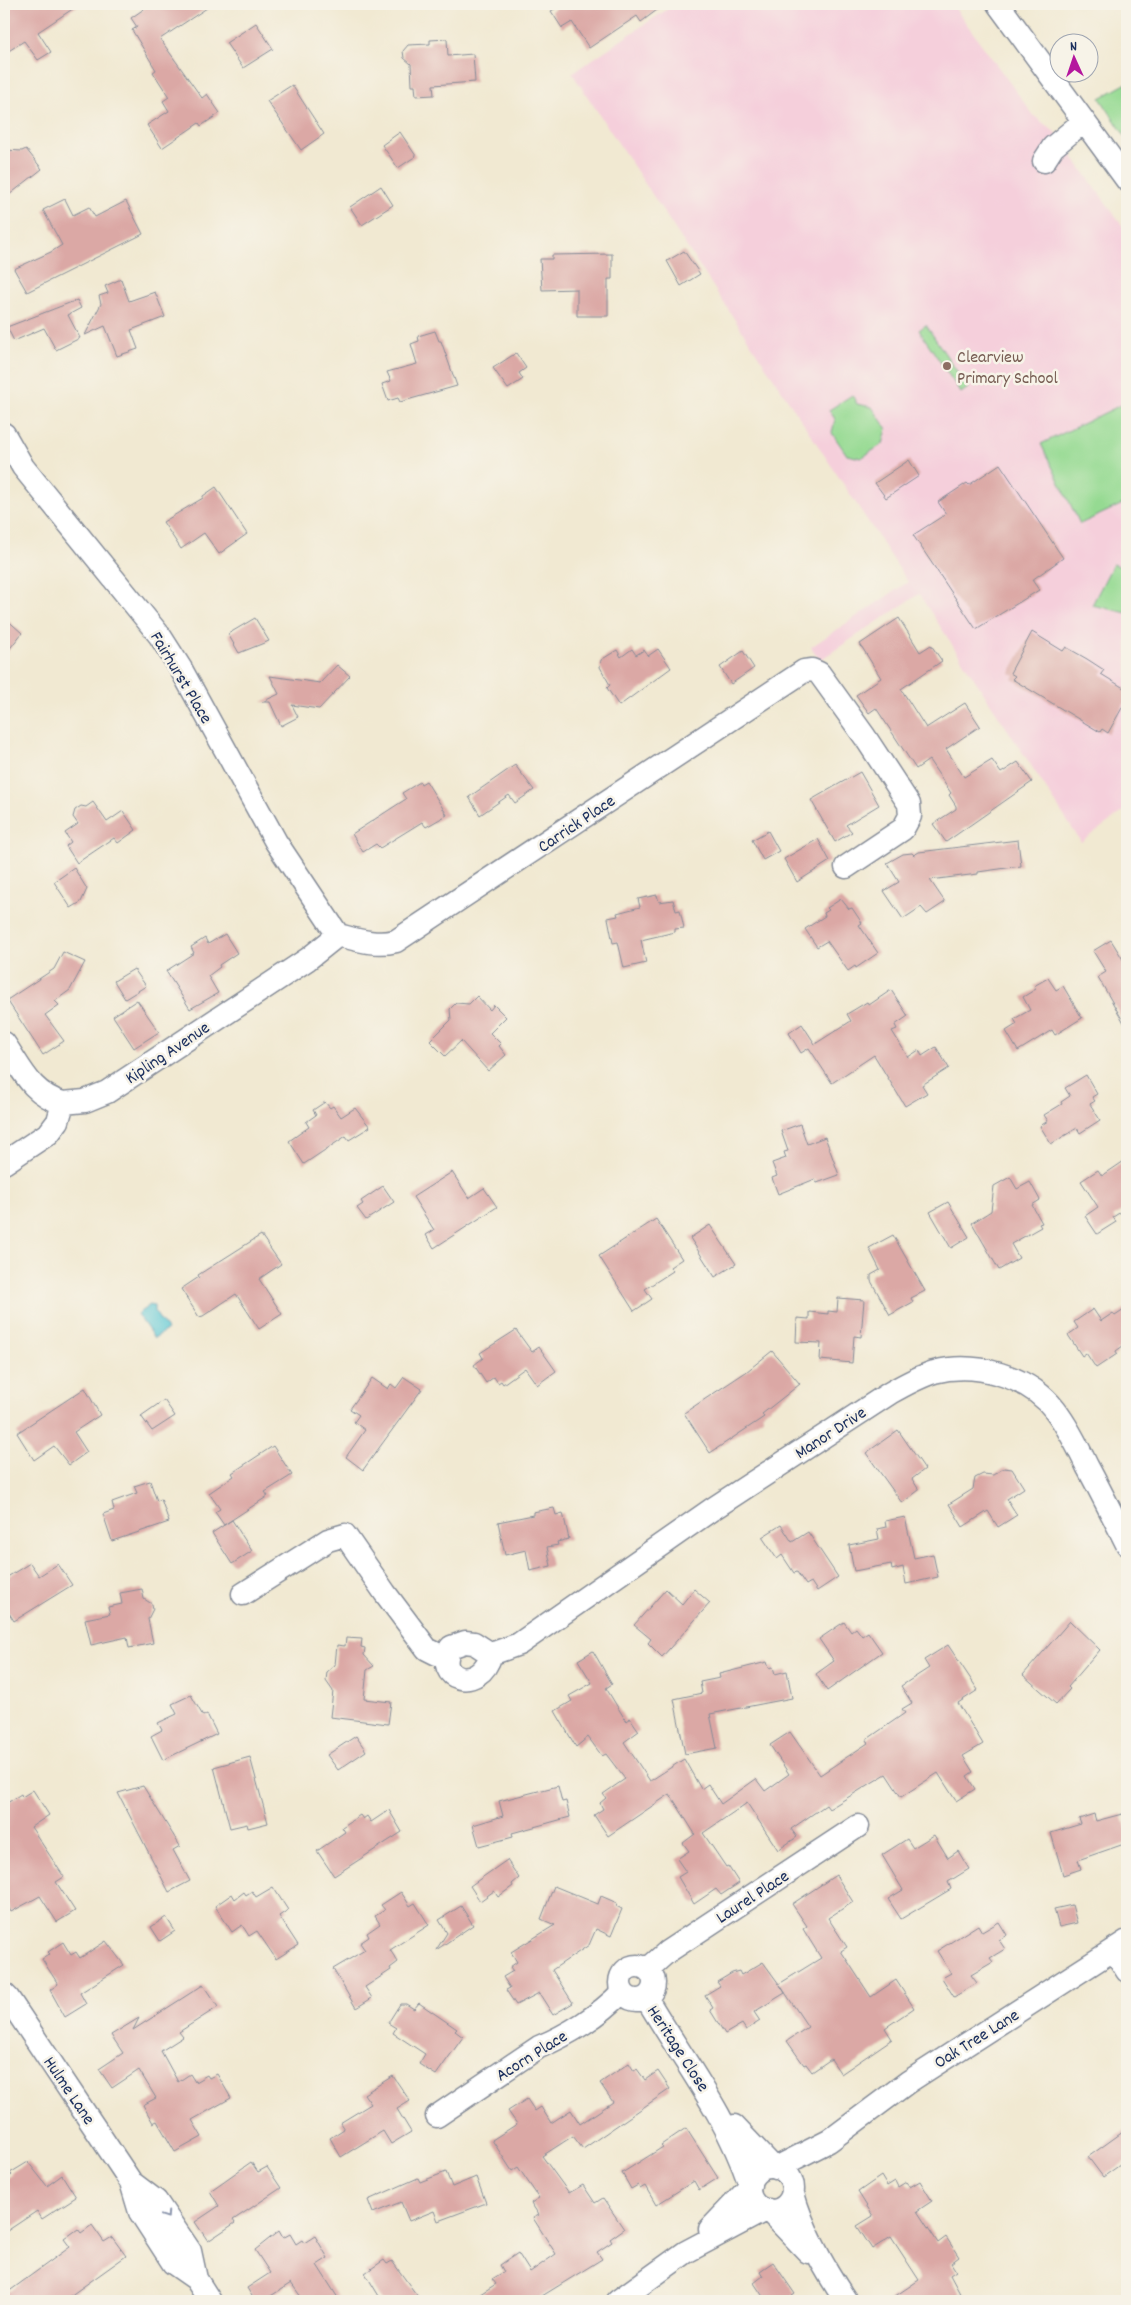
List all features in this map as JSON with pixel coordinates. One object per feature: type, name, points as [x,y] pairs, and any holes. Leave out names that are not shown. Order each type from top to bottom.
[{"type":"street","points":[[998,4],[1127,180]]},
{"type":"street","points":[[1044,161],[1053,147],[1084,121]]},
{"type":"street","name":"Fairhurst Place","points":[[4,434],[23,467],[160,636],[181,669],[276,842],[338,935]]},
{"type":"street","name":"Carrick Place","points":[[338,935],[367,943],[383,944],[396,941],[808,671],[819,673],[865,737],[909,804],[910,816],[902,829],[846,867]]},
{"type":"street","name":"Kipling Avenue","points":[[62,1103],[85,1101],[107,1092],[308,958],[338,935]]},
{"type":"street","points":[[4,1044],[37,1091],[48,1099],[62,1103],[58,1121],[49,1133],[4,1164]]},
{"type":"street","name":"Manor Drive","points":[[491,1654],[519,1644],[704,1515],[890,1393],[919,1377],[952,1369],[983,1370],[1013,1379],[1041,1396],[1054,1409],[1077,1446],[1127,1544]]},
{"type":"street","points":[[243,1594],[328,1540],[345,1535],[385,1594],[427,1649],[437,1654],[447,1655]]},
{"type":"street","points":[[464,1642],[474,1643],[491,1654],[482,1671],[471,1678],[463,1679],[456,1677],[450,1672],[448,1667],[447,1655],[451,1647],[464,1642]]},
{"type":"street","name":"Laurel Place","points":[[648,1969],[667,1952],[858,1826]]},
{"type":"street","points":[[1120,1946],[1127,1971]]},
{"type":"street","name":"Oak Tree Lane","points":[[775,2167],[829,2141],[922,2073],[1120,1946]]},
{"type":"street","points":[[636,1966],[648,1969],[653,1976],[654,1988],[646,1999],[631,2000],[622,1992],[621,1978],[627,1969],[636,1966]]},
{"type":"street","name":"Hulme Lane","points":[[5,1990],[131,2182],[140,2212],[173,2263],[196,2279],[210,2301]]},
{"type":"street","name":"Acorn Place","points":[[437,2116],[539,2047],[556,2040],[592,2017],[612,2003],[622,1992]]},
{"type":"street","name":"Heritage Close","points":[[646,1999],[711,2098],[748,2143],[775,2167]]},
{"type":"street","name":"Heritage Close","points":[[711,2098],[736,2148],[750,2187]]},
{"type":"street","name":"Oak Tree Lane","points":[[793,2192],[829,2141]]},
{"type":"street","points":[[686,2252],[750,2187],[756,2173],[762,2169],[775,2167],[788,2174],[805,2231],[830,2277],[846,2301]]},
{"type":"street","points":[[750,2187],[754,2202],[766,2210],[830,2277]]},
{"type":"street","points":[[618,2301],[686,2252],[766,2210],[784,2207],[793,2192]]},
{"type":"shaded area","name":"Clearview Primary School","points":[[675,4],[952,4],[1034,116],[1055,132],[1127,232],[1127,809],[1081,842],[919,594],[820,660],[811,647],[908,582],[572,73]]},
{"type":"green space","points":[[1127,83],[1127,139],[1100,98]]},
{"type":"green space","points":[[926,325],[968,388],[961,393],[919,330]]},
{"type":"green space","points":[[852,395],[857,404],[872,407],[887,429],[883,444],[861,458],[847,455],[832,433],[835,419],[829,410]]},
{"type":"green space","points":[[1127,402],[1127,502],[1080,524],[1041,444]]},
{"type":"green space","points":[[1113,564],[1127,569],[1127,613],[1092,605]]},
{"type":"water","points":[[150,1305],[154,1306],[154,1311],[167,1330],[154,1338],[137,1314]]},
{"type":"building","points":[[4,4],[80,4],[38,32],[51,52],[38,60],[24,41],[4,54]]},
{"type":"building","points":[[141,4],[213,4],[160,39],[202,98],[207,94],[220,113],[201,126],[199,123],[162,148],[147,125],[169,111],[163,101],[169,97],[153,72],[156,70],[132,30],[137,27],[131,18],[144,9]]},
{"type":"building","points":[[563,4],[665,4],[641,22],[637,16],[589,48],[572,22],[562,28],[551,11]]},
{"type":"building","points":[[256,23],[273,49],[243,68],[226,43]]},
{"type":"building","points":[[447,39],[448,56],[473,54],[475,82],[433,85],[434,95],[416,96],[415,86],[412,86],[411,64],[404,58],[403,51],[408,45],[430,44],[430,40]]},
{"type":"building","points":[[292,85],[324,134],[301,150],[267,101]]},
{"type":"building","points":[[400,132],[416,156],[398,168],[382,145]]},
{"type":"building","points":[[26,149],[42,169],[4,199],[4,150],[22,151]]},
{"type":"building","points":[[381,186],[393,205],[362,225],[350,207]]},
{"type":"building","points":[[65,199],[73,215],[89,207],[95,217],[126,201],[143,234],[27,292],[14,269],[62,245],[43,210]]},
{"type":"building","points":[[684,251],[700,274],[681,286],[667,261]]},
{"type":"building","points":[[612,254],[612,279],[608,279],[608,316],[577,316],[577,289],[542,290],[540,259],[552,259],[552,255]]},
{"type":"building","points":[[121,279],[129,301],[155,292],[165,317],[131,330],[138,349],[117,356],[105,326],[85,335],[101,304],[99,296],[108,293],[105,286]]},
{"type":"building","points":[[77,300],[81,308],[68,315],[80,338],[56,350],[44,328],[14,341],[7,327]]},
{"type":"building","points":[[435,331],[439,341],[441,341],[457,386],[400,402],[398,398],[388,401],[382,384],[391,381],[387,372],[417,364],[411,344],[419,341],[418,336]]},
{"type":"building","points":[[516,353],[526,368],[519,373],[523,379],[508,389],[493,368]]},
{"type":"building","points":[[909,460],[919,476],[886,498],[875,483]]},
{"type":"building","points":[[1000,464],[1063,558],[1032,580],[1039,590],[976,629],[913,535],[946,514],[938,502],[967,483],[969,485]]},
{"type":"building","points":[[216,487],[247,534],[219,554],[204,533],[181,549],[163,522],[203,498],[203,496]]},
{"type":"building","points":[[4,617],[22,633],[4,656]]},
{"type":"building","points":[[255,618],[269,641],[239,653],[228,634]]},
{"type":"building","points":[[899,618],[920,652],[931,645],[942,661],[901,689],[926,728],[965,703],[980,726],[946,749],[964,777],[992,760],[1001,773],[1018,762],[1032,782],[946,842],[933,824],[956,809],[949,795],[951,793],[929,760],[916,769],[876,708],[869,713],[856,695],[881,678],[860,644]]},
{"type":"building","points":[[1032,632],[1063,651],[1066,647],[1087,659],[1104,670],[1101,674],[1127,690],[1127,699],[1108,733],[1102,729],[1100,732],[1012,679],[1015,676],[1010,673]]},
{"type":"building","points":[[632,649],[636,655],[644,650],[648,656],[658,649],[671,668],[619,706],[607,688],[610,685],[600,667],[601,660],[617,650],[621,657]]},
{"type":"building","points":[[743,651],[754,668],[731,684],[720,667]]},
{"type":"building","points":[[337,665],[350,676],[319,709],[292,705],[298,717],[281,726],[270,702],[262,702],[279,694],[270,676],[320,683]]},
{"type":"building","points":[[515,765],[534,790],[515,803],[509,795],[480,815],[469,797]]},
{"type":"building","points":[[860,772],[879,805],[846,825],[852,832],[835,842],[811,800]]},
{"type":"building","points":[[426,781],[447,815],[426,827],[422,822],[380,848],[376,844],[363,852],[352,834],[406,799],[402,793],[420,782],[421,784]]},
{"type":"building","points":[[93,802],[107,822],[123,811],[136,830],[118,843],[114,838],[77,863],[66,846],[71,842],[65,833],[78,824],[73,817],[75,810],[81,806],[86,807]]},
{"type":"building","points":[[768,831],[779,851],[763,860],[752,840]]},
{"type":"building","points":[[818,839],[830,861],[797,882],[784,859]]},
{"type":"building","points":[[1018,840],[1021,866],[930,880],[945,902],[927,914],[921,907],[903,919],[884,891],[899,882],[887,863],[903,854],[912,853],[914,855],[919,852]]},
{"type":"building","points":[[74,868],[87,889],[81,902],[71,908],[54,882]]},
{"type":"building","points":[[657,895],[659,902],[673,900],[676,911],[680,910],[684,928],[641,940],[646,963],[624,968],[618,942],[613,943],[608,918],[618,916],[617,913],[640,907],[638,899]]},
{"type":"building","points":[[841,899],[849,909],[852,908],[862,923],[859,925],[878,953],[856,968],[855,966],[848,971],[827,941],[817,947],[805,929],[825,916],[824,913],[829,910],[827,908]]},
{"type":"building","points":[[225,934],[237,953],[219,965],[220,967],[208,976],[218,993],[190,1009],[166,971],[194,953],[191,947],[205,938],[208,944]]},
{"type":"building","points":[[1111,940],[1127,966],[1127,1028],[1098,977],[1106,972],[1093,951]]},
{"type":"building","points":[[63,952],[85,962],[70,990],[55,1001],[59,1005],[45,1015],[64,1041],[43,1055],[7,1000],[54,969]]},
{"type":"building","points":[[134,969],[146,986],[125,999],[114,981]]},
{"type":"building","points":[[1048,978],[1056,990],[1063,986],[1082,1018],[1055,1035],[1052,1030],[1018,1051],[1006,1031],[1017,1024],[1014,1019],[1030,1010],[1023,997],[1036,989],[1034,986]]},
{"type":"building","points":[[891,990],[908,1016],[895,1025],[897,1029],[892,1031],[908,1057],[919,1050],[922,1056],[936,1047],[949,1068],[922,1085],[927,1093],[905,1106],[874,1055],[832,1083],[809,1048],[801,1053],[789,1033],[802,1024],[815,1044],[851,1021],[847,1014],[867,1002],[869,1005]]},
{"type":"building","points":[[477,996],[490,1010],[494,1005],[506,1017],[490,1033],[501,1044],[499,1046],[506,1055],[488,1071],[461,1041],[445,1056],[430,1041],[451,1020],[450,1009],[456,1003],[469,1004]]},
{"type":"building","points":[[137,1000],[159,1032],[134,1048],[113,1016]]},
{"type":"building","points":[[1086,1075],[1097,1094],[1092,1097],[1095,1101],[1090,1104],[1100,1120],[1080,1133],[1077,1128],[1051,1144],[1040,1126],[1048,1121],[1044,1115],[1062,1104],[1061,1102],[1070,1096],[1065,1088]]},
{"type":"building","points":[[325,1102],[330,1108],[333,1106],[341,1117],[355,1108],[370,1127],[349,1140],[346,1136],[304,1164],[289,1141],[309,1127],[306,1122],[316,1115],[313,1110]]},
{"type":"building","points":[[800,1124],[807,1144],[825,1137],[839,1175],[817,1183],[815,1179],[778,1194],[772,1178],[777,1176],[772,1163],[786,1158],[784,1152],[788,1151],[781,1131]]},
{"type":"building","points":[[1127,1159],[1127,1208],[1113,1217],[1116,1222],[1097,1234],[1085,1216],[1098,1207],[1081,1181],[1098,1170],[1102,1176]]},
{"type":"building","points":[[452,1172],[469,1198],[484,1188],[497,1207],[434,1248],[426,1235],[434,1230],[413,1197]]},
{"type":"building","points":[[1010,1177],[1017,1189],[1030,1182],[1040,1200],[1032,1205],[1042,1223],[1039,1224],[1041,1227],[1011,1244],[1019,1258],[999,1270],[972,1223],[991,1211],[994,1186]]},
{"type":"building","points":[[383,1186],[394,1202],[366,1220],[357,1208],[363,1204],[361,1201]]},
{"type":"building","points":[[948,1202],[969,1237],[951,1248],[930,1212]]},
{"type":"building","points":[[656,1219],[682,1259],[670,1267],[673,1271],[645,1289],[652,1299],[634,1311],[599,1256]]},
{"type":"building","points":[[710,1225],[736,1264],[715,1277],[690,1238]]},
{"type":"building","points":[[261,1235],[281,1264],[259,1279],[282,1314],[259,1329],[236,1294],[199,1317],[181,1289],[199,1277],[198,1275]]},
{"type":"building","points":[[893,1235],[925,1291],[911,1298],[913,1302],[890,1315],[871,1281],[871,1275],[880,1270],[869,1248]]},
{"type":"building","points":[[838,1298],[864,1300],[861,1337],[854,1336],[852,1363],[820,1360],[821,1343],[796,1342],[797,1318],[809,1319],[809,1312],[828,1314],[828,1311],[837,1312]]},
{"type":"building","points":[[1127,1308],[1127,1343],[1116,1351],[1117,1354],[1096,1368],[1086,1353],[1082,1356],[1068,1335],[1078,1328],[1074,1322],[1093,1309],[1101,1321],[1113,1313],[1115,1316]]},
{"type":"building","points":[[516,1330],[532,1352],[539,1347],[556,1371],[537,1385],[525,1368],[503,1384],[501,1381],[498,1383],[494,1377],[486,1383],[474,1365],[483,1358],[480,1353]]},
{"type":"building","points":[[772,1351],[800,1384],[762,1414],[764,1417],[710,1453],[684,1413],[746,1372]]},
{"type":"building","points":[[404,1377],[422,1389],[363,1470],[346,1457],[365,1430],[354,1422],[359,1415],[350,1409],[372,1378],[388,1389],[391,1384],[396,1388]]},
{"type":"building","points":[[85,1388],[100,1415],[74,1432],[87,1452],[69,1465],[54,1446],[34,1460],[17,1433]]},
{"type":"building","points":[[164,1400],[175,1416],[152,1431],[141,1416]]},
{"type":"building","points":[[898,1430],[925,1469],[912,1479],[919,1490],[902,1503],[866,1453]]},
{"type":"building","points":[[273,1446],[292,1475],[265,1492],[268,1496],[224,1525],[215,1512],[220,1509],[209,1493],[234,1476],[232,1473]]},
{"type":"building","points":[[1004,1468],[1012,1469],[1024,1488],[1007,1499],[1017,1515],[998,1527],[988,1511],[963,1527],[949,1504],[973,1489],[975,1478],[983,1474],[993,1475]]},
{"type":"building","points":[[150,1481],[157,1501],[161,1499],[169,1522],[112,1541],[103,1514],[114,1510],[112,1502],[137,1493],[134,1486]]},
{"type":"building","points":[[554,1508],[556,1515],[563,1513],[569,1539],[557,1542],[558,1545],[547,1547],[551,1566],[530,1571],[526,1550],[505,1555],[498,1522],[533,1515],[533,1512]]},
{"type":"building","points":[[905,1517],[914,1558],[933,1554],[938,1577],[906,1584],[903,1567],[892,1570],[891,1564],[854,1571],[849,1545],[879,1539],[877,1529],[886,1527],[885,1521]]},
{"type":"building","points":[[232,1520],[252,1551],[232,1564],[212,1533]]},
{"type":"building","points":[[781,1525],[792,1542],[808,1532],[838,1577],[817,1591],[811,1582],[806,1585],[797,1572],[794,1573],[782,1555],[777,1559],[762,1537]]},
{"type":"building","points":[[30,1563],[39,1576],[58,1564],[72,1585],[14,1621],[4,1605],[4,1579]]},
{"type":"building","points":[[142,1589],[144,1599],[152,1604],[153,1609],[148,1619],[153,1643],[129,1648],[127,1637],[91,1645],[85,1619],[110,1614],[108,1607],[122,1604],[120,1593]]},
{"type":"building","points":[[666,1589],[682,1604],[694,1589],[710,1603],[662,1657],[648,1643],[651,1639],[634,1625]]},
{"type":"building","points":[[1070,1621],[1100,1650],[1056,1704],[1023,1675]]},
{"type":"building","points":[[844,1622],[851,1632],[856,1628],[862,1636],[868,1632],[882,1652],[827,1691],[816,1674],[834,1661],[819,1639]]},
{"type":"building","points":[[346,1638],[362,1639],[361,1647],[365,1648],[364,1655],[374,1666],[367,1670],[364,1699],[391,1702],[388,1724],[330,1717],[333,1691],[326,1681],[327,1672],[335,1665],[337,1645],[345,1646]]},
{"type":"building","points":[[948,1645],[978,1690],[958,1703],[983,1744],[963,1756],[973,1772],[967,1776],[975,1789],[956,1801],[938,1773],[901,1797],[886,1774],[829,1809],[826,1805],[791,1829],[797,1837],[778,1850],[747,1803],[703,1833],[739,1883],[721,1895],[716,1889],[694,1904],[678,1877],[686,1872],[677,1859],[689,1851],[683,1843],[695,1834],[670,1794],[608,1836],[594,1815],[603,1809],[600,1803],[606,1798],[603,1794],[625,1779],[606,1754],[602,1756],[588,1737],[576,1747],[555,1711],[572,1701],[569,1696],[592,1683],[578,1660],[593,1651],[612,1684],[606,1688],[626,1721],[630,1718],[639,1731],[624,1742],[650,1781],[684,1759],[701,1789],[708,1784],[721,1804],[756,1779],[765,1791],[789,1774],[770,1745],[790,1732],[820,1775],[868,1743],[866,1740],[905,1713],[902,1709],[912,1703],[901,1686],[929,1668],[924,1660]]},
{"type":"building","points":[[767,1662],[769,1668],[773,1667],[775,1674],[787,1671],[792,1698],[710,1714],[717,1748],[685,1754],[674,1699],[702,1693],[700,1682],[720,1678],[719,1674]]},
{"type":"building","points":[[191,1695],[203,1716],[207,1714],[217,1734],[163,1760],[151,1736],[162,1730],[158,1723],[177,1714],[172,1704]]},
{"type":"building","points":[[356,1736],[366,1751],[338,1770],[327,1755]]},
{"type":"building","points":[[250,1757],[268,1823],[248,1828],[247,1824],[230,1828],[214,1767]]},
{"type":"building","points":[[143,1786],[180,1846],[173,1850],[190,1881],[169,1892],[118,1793]]},
{"type":"building","points":[[558,1786],[562,1802],[566,1801],[570,1817],[512,1833],[513,1837],[479,1846],[473,1825],[503,1816],[499,1801]]},
{"type":"building","points":[[33,1790],[49,1815],[31,1827],[64,1877],[56,1882],[75,1911],[57,1922],[40,1896],[11,1912],[4,1899],[4,1805],[21,1794],[22,1797]]},
{"type":"building","points":[[389,1810],[402,1832],[334,1876],[317,1851],[345,1832],[342,1827],[360,1815],[363,1819],[367,1816],[371,1822]]},
{"type":"building","points":[[1094,1814],[1096,1821],[1122,1814],[1127,1831],[1127,1843],[1078,1860],[1081,1869],[1063,1875],[1051,1833],[1081,1824],[1079,1819]]},
{"type":"building","points":[[934,1835],[948,1858],[958,1851],[969,1869],[948,1882],[951,1889],[901,1919],[888,1899],[903,1890],[882,1855],[907,1839],[913,1848]]},
{"type":"building","points":[[507,1860],[519,1878],[512,1884],[513,1886],[498,1897],[494,1891],[480,1901],[470,1886]]},
{"type":"building","points":[[836,1875],[853,1902],[828,1918],[847,1947],[841,1951],[871,1997],[896,1980],[914,2008],[885,2028],[892,2039],[841,2074],[831,2059],[812,2072],[806,2064],[804,2065],[787,2041],[808,2027],[780,1985],[785,1993],[754,2012],[760,2021],[746,2030],[742,2024],[725,2034],[710,2010],[713,2008],[705,1995],[720,1986],[717,1982],[732,1973],[739,1971],[741,1975],[763,1962],[779,1984],[821,1958],[803,1929],[807,1926],[792,1904]]},
{"type":"building","points":[[554,1886],[598,1904],[601,1896],[617,1903],[616,1906],[622,1909],[611,1936],[596,1929],[589,1945],[552,1970],[573,2003],[553,2015],[539,1993],[516,2005],[506,1990],[510,1988],[503,1977],[513,1971],[510,1967],[517,1962],[511,1952],[555,1925],[541,1919]]},
{"type":"building","points":[[273,1887],[288,1910],[279,1916],[298,1945],[276,1959],[257,1931],[249,1936],[242,1925],[232,1932],[215,1906],[232,1894],[235,1899],[244,1892],[246,1895],[252,1891],[256,1897]]},
{"type":"building","points":[[401,1892],[410,1906],[415,1903],[429,1925],[390,1950],[398,1962],[390,1968],[391,1970],[365,1987],[372,1998],[356,2008],[333,1969],[365,1950],[360,1943],[369,1937],[367,1933],[380,1924],[375,1916],[385,1910],[381,1905]]},
{"type":"building","points":[[1072,1905],[1077,1923],[1059,1927],[1054,1909]]},
{"type":"building","points":[[461,1906],[473,1925],[436,1950],[447,1933],[439,1920]]},
{"type":"building","points":[[166,1917],[175,1931],[160,1941],[151,1927]]},
{"type":"building","points":[[999,1922],[1007,1935],[999,1940],[1005,1949],[990,1958],[993,1962],[971,1975],[977,1983],[954,1997],[942,1978],[951,1973],[937,1951],[978,1925],[982,1932]]},
{"type":"building","points":[[106,1941],[124,1965],[80,1993],[86,2004],[65,2017],[50,1990],[58,1984],[42,1959],[50,1954],[48,1952],[63,1942],[71,1955],[76,1952],[80,1958]]},
{"type":"building","points":[[203,1985],[218,2007],[179,2032],[183,2037],[161,2051],[178,2082],[190,2074],[195,2082],[207,2075],[209,2078],[217,2074],[231,2098],[192,2120],[202,2137],[175,2152],[157,2121],[153,2123],[143,2105],[156,2098],[139,2070],[112,2088],[99,2069],[123,2053],[111,2035],[139,2018],[133,2030]]},
{"type":"building","points":[[419,2003],[457,2029],[455,2031],[463,2037],[436,2075],[419,2064],[425,2054],[393,2033],[396,2028],[388,2023],[400,2004],[406,2004],[414,2009]]},
{"type":"building","points":[[629,2063],[634,2071],[637,2069],[645,2080],[658,2071],[670,2089],[583,2149],[573,2136],[542,2156],[569,2193],[583,2185],[595,2203],[603,2198],[624,2229],[610,2239],[612,2242],[597,2252],[602,2259],[534,2301],[469,2301],[496,2284],[492,2279],[504,2272],[500,2265],[518,2253],[530,2272],[556,2254],[533,2218],[539,2215],[531,2203],[539,2198],[518,2167],[512,2171],[492,2140],[517,2124],[508,2111],[527,2099],[535,2111],[541,2107],[551,2123],[571,2110],[580,2124],[613,2102],[600,2083]]},
{"type":"building","points":[[393,2076],[410,2101],[397,2109],[411,2132],[391,2144],[383,2131],[341,2157],[330,2138],[344,2129],[340,2123],[371,2104],[364,2094]]},
{"type":"building","points":[[686,2128],[718,2178],[699,2190],[694,2181],[656,2205],[645,2186],[640,2189],[638,2185],[631,2189],[622,2173],[663,2147],[661,2145]]},
{"type":"building","points":[[1127,2129],[1127,2160],[1103,2177],[1088,2157]]},
{"type":"building","points":[[28,2162],[47,2186],[62,2175],[76,2197],[42,2219],[37,2211],[4,2233],[4,2180],[12,2175],[10,2173]]},
{"type":"building","points":[[251,2162],[258,2172],[267,2167],[281,2188],[233,2220],[235,2223],[208,2241],[195,2222],[219,2206],[210,2191]]},
{"type":"building","points":[[446,2172],[452,2187],[476,2177],[486,2203],[438,2221],[434,2211],[409,2221],[401,2202],[373,2213],[368,2200],[418,2178],[420,2182]]},
{"type":"building","points":[[881,2176],[887,2186],[895,2181],[898,2187],[906,2182],[910,2187],[920,2181],[932,2201],[917,2211],[938,2243],[946,2237],[959,2257],[951,2263],[956,2271],[950,2275],[964,2301],[888,2301],[919,2280],[891,2237],[872,2249],[857,2226],[873,2216],[858,2192]]},
{"type":"building","points":[[92,2225],[104,2242],[112,2237],[126,2256],[63,2301],[4,2301],[4,2295],[70,2247],[64,2239],[78,2229],[81,2233]]},
{"type":"building","points":[[279,2231],[283,2238],[290,2234],[296,2244],[302,2240],[304,2243],[315,2236],[328,2258],[317,2265],[340,2301],[304,2301],[291,2283],[263,2301],[255,2301],[247,2288],[270,2273],[255,2250]]},
{"type":"building","points":[[384,2260],[387,2264],[392,2261],[421,2301],[382,2301],[365,2273]]},
{"type":"building","points":[[773,2262],[795,2294],[792,2296],[796,2301],[766,2301],[754,2283],[763,2276],[760,2271]]},
{"type":"place","name":"Clearview Primary School","points":[[947,366]]}]
